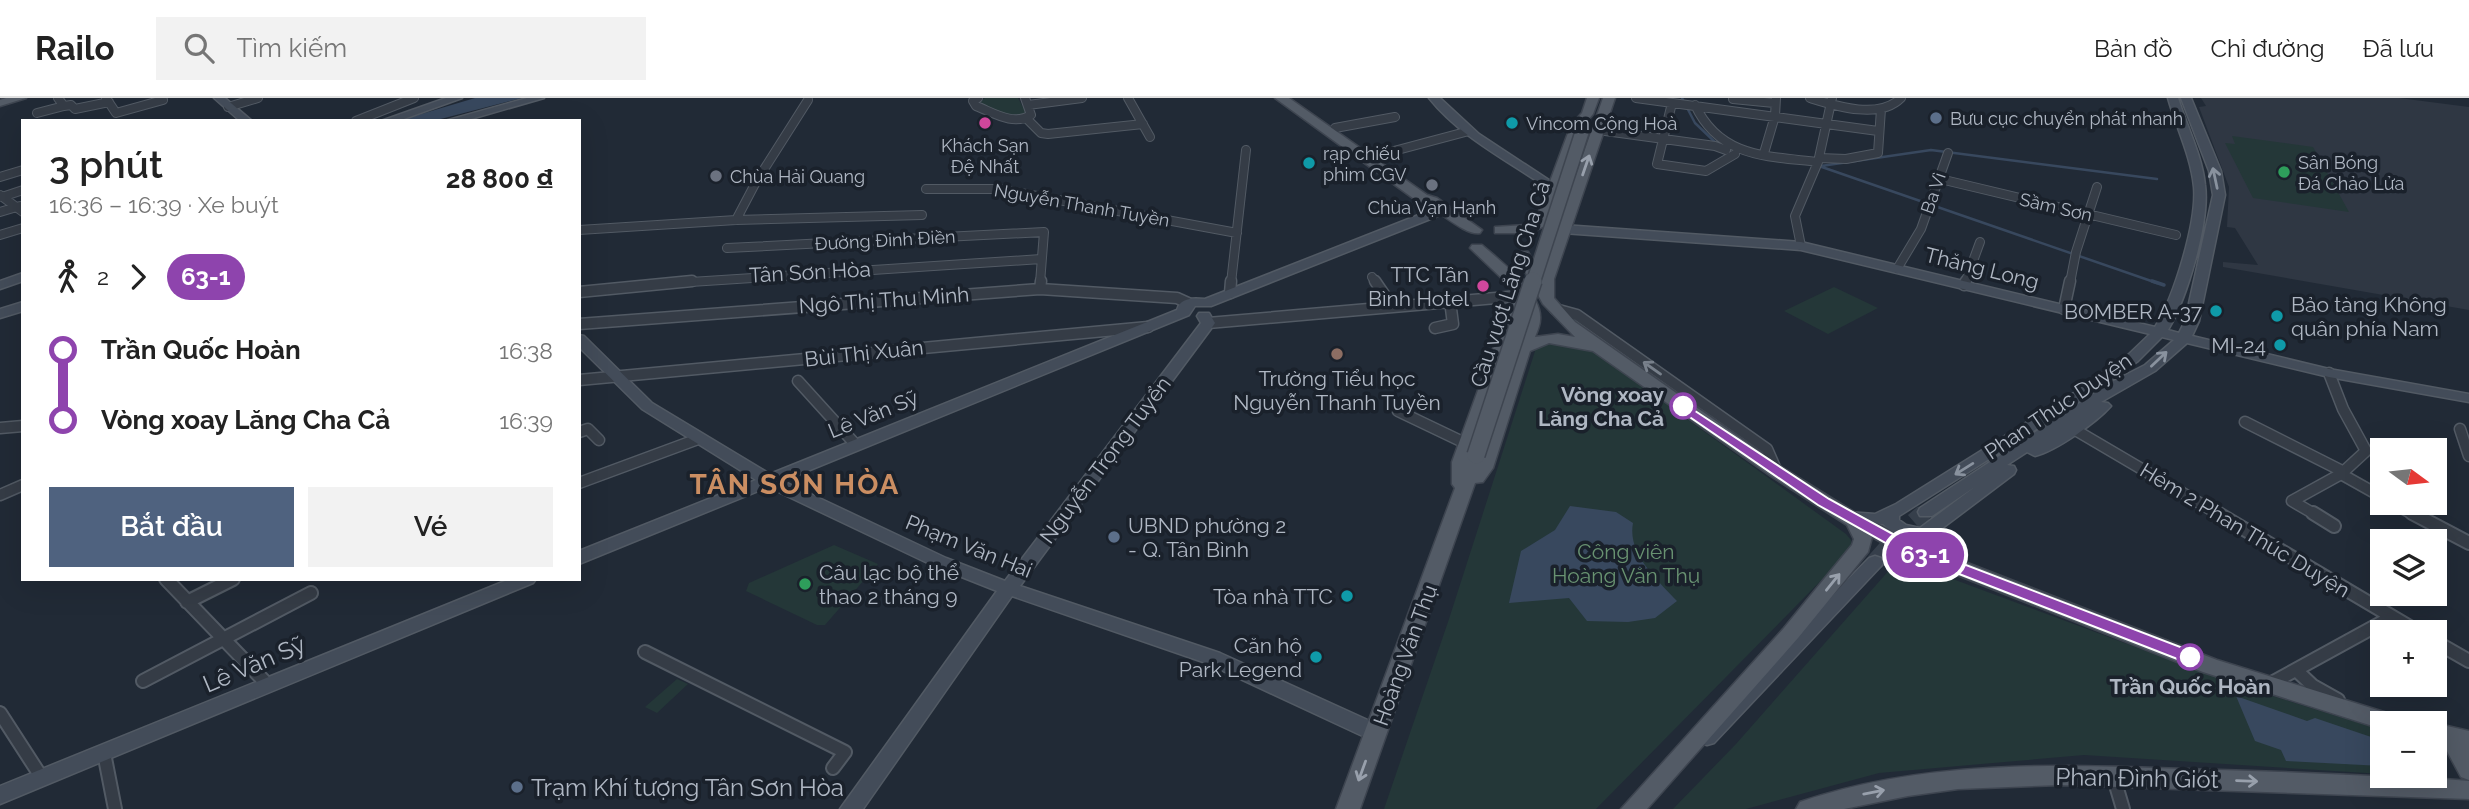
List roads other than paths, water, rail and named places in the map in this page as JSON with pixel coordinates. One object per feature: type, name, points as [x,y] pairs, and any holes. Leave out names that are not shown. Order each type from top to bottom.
[{"type":"main road","points":[[0,100],[20,98]]},
{"type":"main road","points":[[219,98],[244,119]]},
{"type":"main road","points":[[392,119],[457,98]]},
{"type":"main road","points":[[458,119],[539,98]]},
{"type":"main road","points":[[1281,98],[1422,198],[1438,205],[1475,230],[1531,229],[1540,225],[1577,125],[1590,123],[1609,98]]},
{"type":"main road","points":[[1292,98],[1431,195],[1438,205]]},
{"type":"main road","points":[[1434,98],[1447,114],[1469,131],[1554,188]]},
{"type":"main road","points":[[1551,304],[1546,279],[1563,229],[1590,123],[1592,98]]},
{"type":"main road","name":"Phan Thúc Duyện","points":[[1851,519],[1877,520],[1891,514],[2121,368],[2160,332],[2178,296],[2193,241],[2200,193],[2197,169],[2173,98]]},
{"type":"main road","points":[[2185,338],[2192,321],[2210,245],[2218,195],[2215,171],[2186,98]]},
{"type":"main road","name":"Cầu vượt Lăng Cha Cả","points":[[1472,450],[1590,123]]},
{"type":"main road","points":[[1534,173],[1561,169]]},
{"type":"main road","points":[[1186,308],[1191,316],[1206,314],[1230,293],[1438,205]]},
{"type":"main road","points":[[1475,230],[1470,239],[1477,248],[1495,255],[1528,249],[1563,229]]},
{"type":"main road","points":[[1528,249],[1563,229]]},
{"type":"main road","name":"Thăng Long","points":[[1563,229],[1801,246],[2329,373],[2469,398]]},
{"type":"main road","points":[[1500,230],[1516,237],[1528,249],[1551,304],[1602,350],[1777,472],[1851,519],[1914,540],[2267,685],[2370,716]]},
{"type":"main road","points":[[2193,241],[2210,245]]},
{"type":"main road","name":"Hoàng Văn Thụ","points":[[1461,501],[1484,468],[1533,319],[1531,306],[1477,248]]},
{"type":"main road","points":[[0,285],[21,278]]},
{"type":"main road","name":"Hoàng Văn Thụ","points":[[1348,809],[1461,501],[1472,450],[1519,292]]},
{"type":"main road","points":[[0,314],[21,307]]},
{"type":"main road","name":"Lê Văn Sỹ","points":[[581,557],[1148,327],[1186,308]]},
{"type":"main road","name":"Nguyễn Trọng Tuyển","points":[[851,809],[1206,314]]},
{"type":"main road","name":"Phan Thúc Duyện","points":[[1914,540],[2023,458],[2127,389],[2132,377],[2150,368],[2185,338]]},
{"type":"main road","points":[[1525,348],[1535,341],[1555,339],[1579,342],[1602,350]]},
{"type":"main road","name":"Phạm Văn Hai","points":[[581,342],[647,406],[769,481],[930,558],[1213,658],[1376,733]]},
{"type":"main road","points":[[1926,512],[2082,407],[2132,377]]},
{"type":"main road","points":[[1891,514],[1890,522],[1914,540]]},
{"type":"main road","points":[[1633,809],[1791,633],[1861,547],[1863,539],[1851,519]]},
{"type":"main road","points":[[1659,781],[1726,720],[1875,562]]},
{"type":"main road","name":"Lê Văn Sỹ","points":[[0,795],[522,581]]},
{"type":"main road","points":[[2451,736],[2469,771]]},
{"type":"main road","name":"Phan Đình Giót","points":[[1808,809],[1872,792],[2006,777],[2113,775],[2370,785]]},
{"type":"main road","name":"Phan Đình Giót","points":[[2434,788],[2469,790]]},
{"type":"street","points":[[228,107],[258,98]]},
{"type":"street","points":[[361,119],[414,98]]},
{"type":"street","points":[[978,98],[973,101],[976,106],[1012,120],[1026,118],[1031,113],[1026,102],[1082,98]]},
{"type":"street","points":[[1128,98],[1150,137]]},
{"type":"street","points":[[1636,98],[1878,131]]},
{"type":"street","points":[[1732,110],[1733,98],[1775,101],[1775,116],[1764,153]]},
{"type":"street","points":[[1810,98],[1881,108],[1901,102],[1901,98]]},
{"type":"street","points":[[36,110],[61,100],[83,107],[108,100],[116,113],[163,100]]},
{"type":"street","points":[[736,220],[756,181],[808,100]]},
{"type":"street","points":[[1801,246],[1795,216],[1818,163],[1831,102]]},
{"type":"street","points":[[150,114],[146,110],[153,109],[151,103]]},
{"type":"street","points":[[1590,123],[1664,139],[1715,146],[1735,154],[1706,171],[1657,164],[1664,139],[1685,103]]},
{"type":"street","points":[[1685,103],[1723,144],[1818,163],[1876,155],[1881,108]]},
{"type":"street","points":[[83,107],[87,118]]},
{"type":"street","points":[[1335,128],[1395,117]]},
{"type":"street","points":[[1026,118],[1041,133],[1048,134],[1143,124]]},
{"type":"street","points":[[1375,156],[1469,131]]},
{"type":"street","points":[[1230,293],[1246,150]]},
{"type":"street","name":"Ba Vì","points":[[1897,269],[1911,254],[1936,178],[1948,153]]},
{"type":"street","points":[[0,177],[21,171]]},
{"type":"street","name":"Sầm Sơn","points":[[1936,178],[2176,235]]},
{"type":"street","points":[[2064,309],[2075,255],[2097,187]]},
{"type":"street","name":"Nguyễn Thanh Tuyền","points":[[926,190],[999,189],[1237,233]]},
{"type":"street","points":[[1,196],[21,191]]},
{"type":"street","points":[[1,196],[21,208]]},
{"type":"street","points":[[0,212],[21,208]]},
{"type":"street","points":[[581,230],[736,220],[922,215]]},
{"type":"street","points":[[0,235],[21,229]]},
{"type":"street","name":"Đường Đinh Điền","points":[[727,248],[1044,232],[1041,259]]},
{"type":"street","points":[[1964,285],[1980,242]]},
{"type":"street","points":[[1040,289],[1041,259]]},
{"type":"street","name":"Tân Sơn Hòa","points":[[581,292],[720,278],[1041,259]]},
{"type":"street","points":[[1372,277],[1392,306]]},
{"type":"street","name":"Ngô Thị Thu Minh","points":[[581,324],[1040,289],[1177,298],[1186,308]]},
{"type":"street","points":[[1206,314],[1392,306],[1519,292]]},
{"type":"street","points":[[1435,328],[1454,324],[1450,301]]},
{"type":"street","points":[[1551,304],[1577,315],[1767,449],[1777,472]]},
{"type":"street","name":"Bùi Thị Xuân","points":[[581,380],[1148,327]]},
{"type":"street","points":[[2329,373],[2343,409],[2366,451],[2343,473],[2292,501],[2334,526]]},
{"type":"street","points":[[798,381],[856,445]]},
{"type":"street","points":[[1398,411],[1472,450]]},
{"type":"street","points":[[2245,422],[2343,473],[2370,490]]},
{"type":"street","points":[[0,428],[21,426]]},
{"type":"street","name":"Hẻm 2 Phan Thúc Duyện","points":[[2072,428],[2397,620]]},
{"type":"street","points":[[581,431],[588,429],[599,440]]},
{"type":"street","points":[[2460,429],[2469,456]]},
{"type":"street","points":[[581,482],[698,439]]},
{"type":"street","points":[[0,495],[21,486]]},
{"type":"street","points":[[2415,515],[2469,543]]},
{"type":"street","points":[[168,581],[268,685]]},
{"type":"street","points":[[187,602],[229,581]]},
{"type":"street","points":[[143,681],[224,641],[311,593]]},
{"type":"street","points":[[2267,685],[2392,617]]},
{"type":"street","points":[[2447,648],[2469,660]]},
{"type":"street","points":[[645,652],[845,752],[832,768]]},
{"type":"street","points":[[2296,670],[2319,690],[2370,714]]},
{"type":"street","points":[[0,713],[42,778]]},
{"type":"street","points":[[104,753],[115,809]]},
{"type":"street","points":[[2113,775],[2123,809]]},
{"type":"water","points":[[475,98],[522,98],[441,119],[405,119]]},
{"type":"water","points":[[1570,506],[1616,512],[1633,523],[1632,534],[1639,556],[1677,601],[1655,618],[1628,622],[1587,621],[1569,598],[1509,603],[1521,551],[1555,530]]},
{"type":"water","points":[[2236,696],[2307,721],[2315,718],[2370,737],[2370,765],[2286,761],[2281,750],[2255,741]]},
{"type":"waterway","points":[[1682,98],[1695,123],[1716,143]]},
{"type":"waterway","points":[[1821,166],[1931,150],[2157,179]]},
{"type":"waterway","points":[[1819,166],[2157,283]]},
{"type":"waterway","points":[[2152,281],[2164,285]]},
{"type":"tunnel","points":[[1922,515],[1926,512]]},
{"type":"tunnel","points":[[1875,562],[1899,535],[1924,513]]},
{"type":"place","name":"Bưu cục chuyển phát nhanh","points":[[1936,118]]},
{"type":"place","name":"Khách Sạn Đệ Nhất","points":[[985,123]]},
{"type":"place","name":"Vincom Cộng Hoà","points":[[1512,123]]},
{"type":"place","name":"rạp chiếu phim CGV","points":[[1309,163]]},
{"type":"place","name":"Sân Bóng Đá Chảo Lửa","points":[[2284,172]]},
{"type":"place","name":"Chùa Hải Quang","points":[[716,176]]},
{"type":"place","name":"Chùa Vạn Hạnh","points":[[1432,185]]},
{"type":"place","name":"TTC Tân Bình Hotel","points":[[1483,286]]},
{"type":"place","name":"BOMBER A-37","points":[[2216,311]]},
{"type":"place","name":"Bảo tàng Không quân phía Nam","points":[[2277,316]]},
{"type":"place","name":"MI-24","points":[[2280,345]]},
{"type":"place","name":"Trường Tiểu học Nguyễn Thanh Tuyền","points":[[1337,354]]},
{"type":"place","name":"Vòng xoay Lăng Cha Cả","points":[[1683,406]]},
{"type":"place","name":"UBND phường 2 - Q. Tân Bình","points":[[1114,537]]},
{"type":"place","name":"Câu lạc bộ thể thao 2 tháng 9","points":[[805,584]]},
{"type":"place","name":"Tòa nhà TTC","points":[[1347,596]]},
{"type":"place","name":"Căn hộ Park Legend","points":[[1316,657]]},
{"type":"place","name":"Trần Quốc Hoàn","points":[[2190,657]]},
{"type":"place","name":"Trạm Khí tượng Tân Sơn Hòa","points":[[517,787]]},
{"type":"district","name":"TÂN SƠN HÒA","points":[[795,484]]},
{"type":"park label","name":"Công viên Hoàng Văn Thụ","points":[[1626,563]]}]
